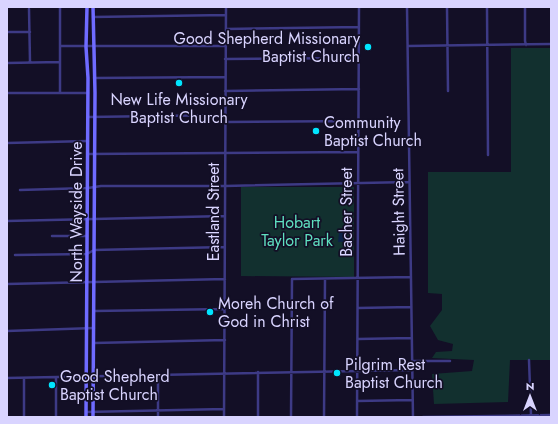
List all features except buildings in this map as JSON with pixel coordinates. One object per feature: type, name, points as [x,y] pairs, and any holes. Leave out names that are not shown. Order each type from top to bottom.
[{"type":"main road","name":"North Wayside Drive","points":[[86,7],[88,93],[86,417]]},
{"type":"main road","name":"North Wayside Drive","points":[[93,7],[95,93],[93,417]]},
{"type":"main road","points":[[88,93],[95,93]]},
{"type":"street","name":"Eastland Street","points":[[224,417],[226,7]]},
{"type":"street","name":"Bacher Street","points":[[357,417],[359,7]]},
{"type":"street","name":"Haight Street","points":[[408,7],[413,417]]},
{"type":"street","points":[[447,7],[448,91]]},
{"type":"street","points":[[487,7],[488,155]]},
{"type":"street","points":[[525,7],[526,44]]},
{"type":"street","points":[[29,8],[30,62]]},
{"type":"street","points":[[60,8],[60,92]]},
{"type":"street","points":[[93,17],[226,15]]},
{"type":"street","points":[[226,29],[359,27]]},
{"type":"street","points":[[7,32],[30,32]]},
{"type":"street","points":[[408,46],[551,44]]},
{"type":"street","points":[[60,46],[226,46]]},
{"type":"street","points":[[226,59],[359,58]]},
{"type":"street","points":[[7,63],[60,62]]},
{"type":"street","points":[[94,78],[225,77]]},
{"type":"street","points":[[225,91],[359,89]]},
{"type":"street","points":[[7,93],[88,93]]},
{"type":"street","points":[[88,117],[226,115],[227,122],[358,121]]},
{"type":"street","points":[[7,143],[88,141]]},
{"type":"street","points":[[88,154],[358,152]]},
{"type":"street","points":[[20,190],[95,187],[409,182]]},
{"type":"street","points":[[7,220],[225,216]]},
{"type":"street","points":[[52,236],[87,236]]},
{"type":"street","points":[[15,254],[87,254],[94,250],[225,247]]},
{"type":"street","points":[[291,417],[292,279],[411,277]]},
{"type":"street","points":[[7,284],[225,279]]},
{"type":"street","points":[[324,417],[325,279]]},
{"type":"street","points":[[358,308],[411,307]]},
{"type":"street","points":[[94,312],[225,310]]},
{"type":"street","points":[[7,331],[94,328]]},
{"type":"street","points":[[358,339],[411,338]]},
{"type":"street","points":[[94,343],[224,340]]},
{"type":"street","points":[[529,360],[531,415]]},
{"type":"street","points":[[412,361],[450,361]]},
{"type":"street","points":[[7,378],[412,370]]},
{"type":"street","points":[[258,372],[258,417]]},
{"type":"street","points":[[158,374],[158,417]]},
{"type":"street","points":[[24,378],[24,417]]},
{"type":"street","points":[[56,378],[56,417]]},
{"type":"street","points":[[357,401],[412,400]]},
{"type":"street","points":[[86,412],[224,409]]},
{"type":"street","points":[[424,417],[551,415]]},
{"type":"green space","points":[[511,48],[551,48],[551,360],[510,360],[508,402],[434,404],[432,374],[472,371],[474,360],[432,358],[436,352],[452,351],[453,344],[438,340],[430,326],[442,310],[442,294],[428,293],[428,172],[511,172]]},
{"type":"green space","name":"Hobart Taylor Park","points":[[241,187],[354,187],[354,277],[241,276]]},
{"type":"water","points":[[339,232],[344,232],[344,238],[348,239],[348,242],[338,242]]},
{"type":"place","name":"Good Shepherd Missionary Baptist Church","points":[[368,47]]},
{"type":"place","name":"New Life Missionary Baptist Church","points":[[179,83]]},
{"type":"place","name":"Community Baptist Church","points":[[316,131]]},
{"type":"place","name":"Moreh Church of God in Christ","points":[[210,312]]},
{"type":"place","name":"Pilgrim Rest Baptist Church","points":[[337,373]]},
{"type":"place","name":"Good Shepherd Baptist Church","points":[[52,385]]}]
